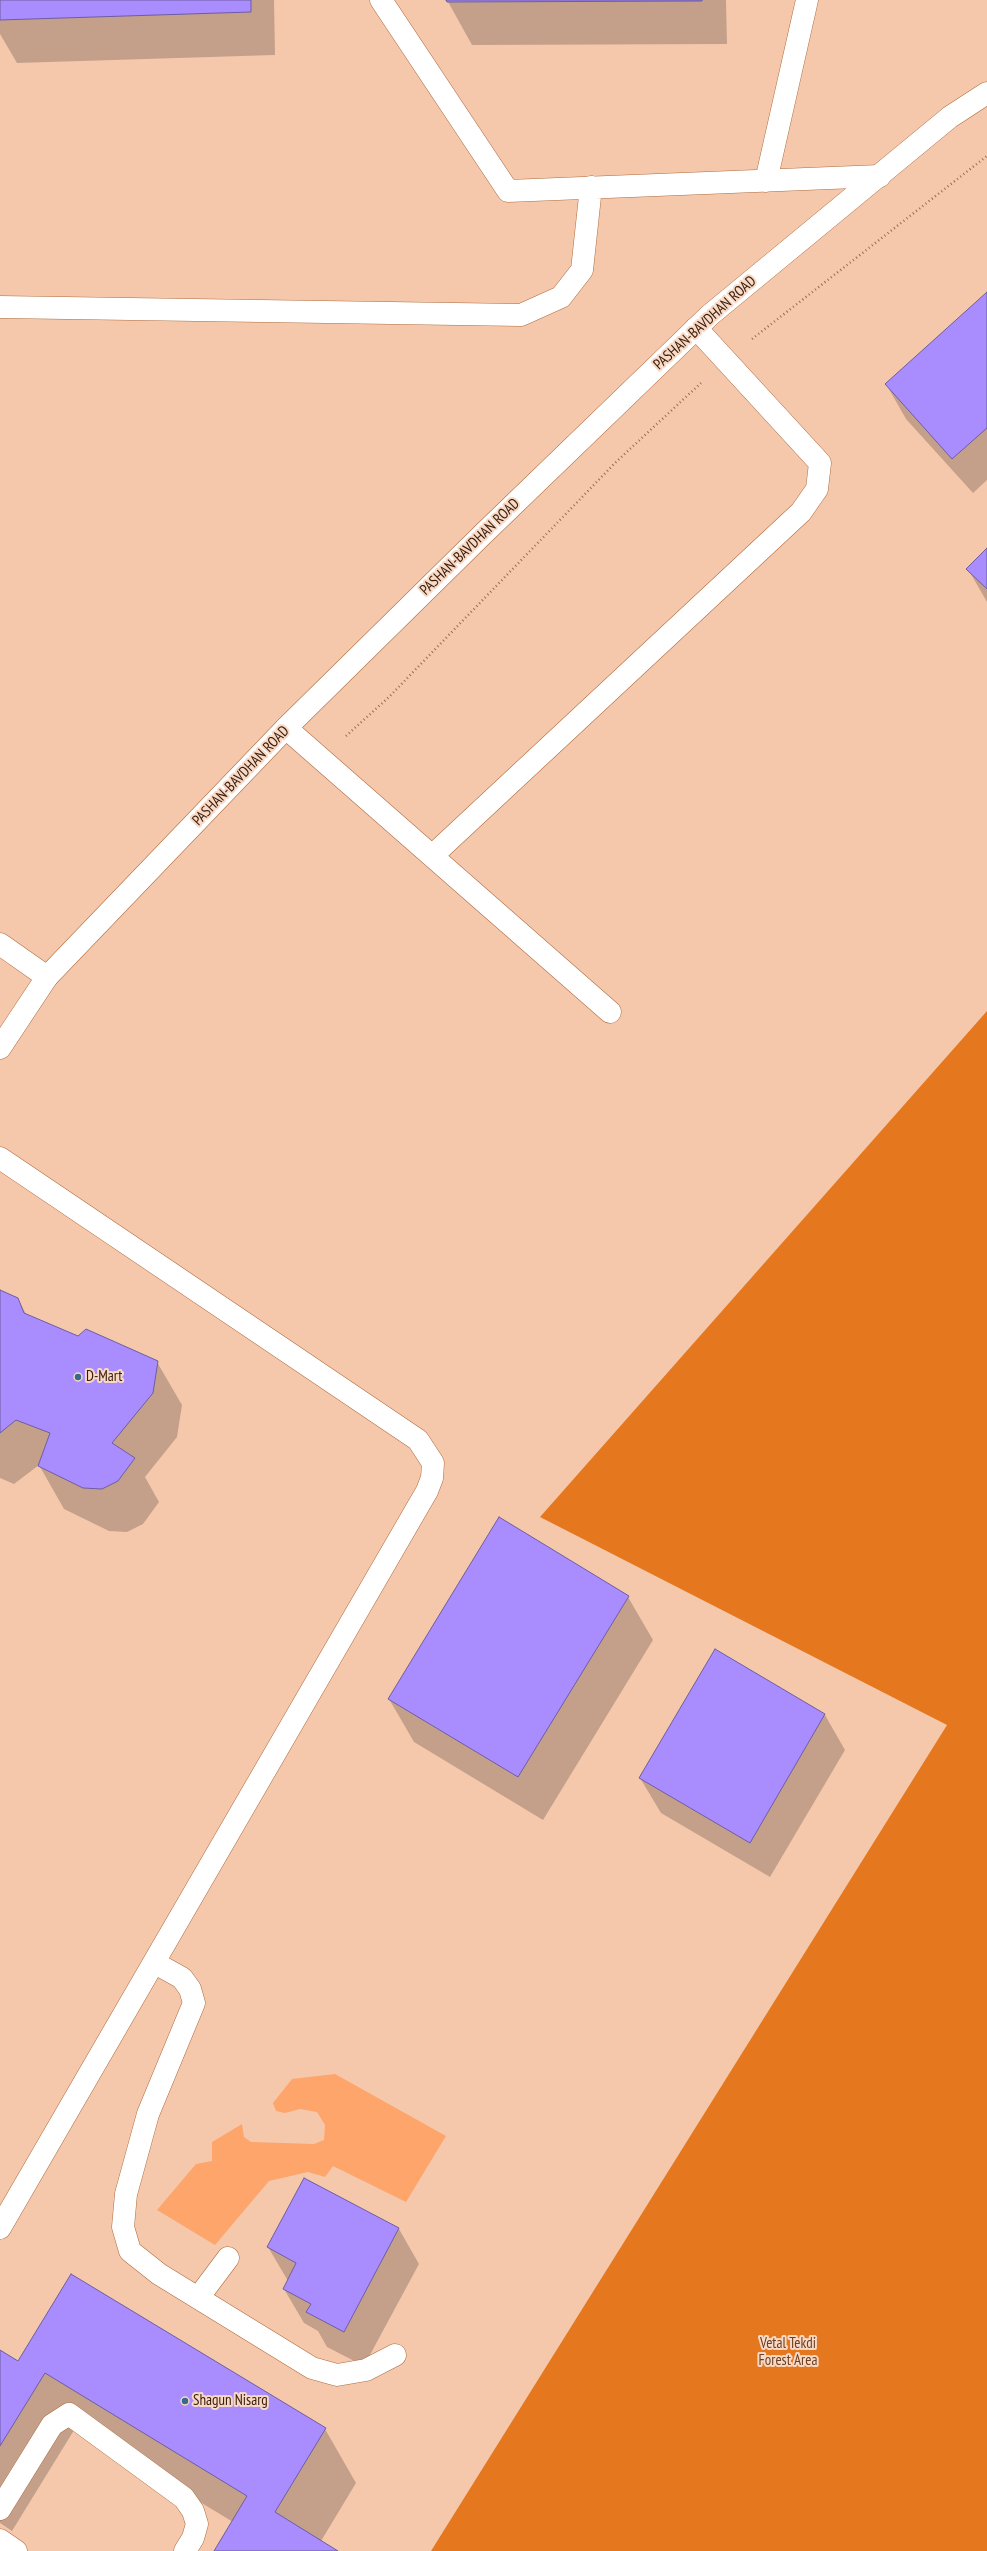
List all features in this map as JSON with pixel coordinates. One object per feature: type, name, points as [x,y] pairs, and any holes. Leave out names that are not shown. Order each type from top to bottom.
[{"type":"street","points":[[381,0],[508,191],[880,176]]},
{"type":"street","points":[[766,181],[807,0]]},
{"type":"street","name":"PASHAN-BAVDHAN ROAD","points":[[0,1048],[46,976],[286,728],[696,328],[950,117],[987,93]]},
{"type":"street","points":[[0,307],[521,315],[561,297],[582,270],[591,187]]},
{"type":"street","points":[[432,856],[801,512],[817,489],[820,463],[696,328]]},
{"type":"street","points":[[286,728],[610,1012]]},
{"type":"street","points":[[0,944],[46,976]]},
{"type":"street","points":[[0,1158],[418,1440],[433,1463],[432,1478],[428,1491],[0,2228]]},
{"type":"street","points":[[155,1963],[182,1978],[190,1989],[194,2003],[148,2114],[126,2194],[123,2227],[130,2251],[159,2274],[318,2370],[337,2375],[366,2370],[395,2355]]},
{"type":"street","points":[[198,2298],[228,2258]]},
{"type":"street","points":[[0,2509],[52,2426],[69,2414],[184,2498],[193,2511],[197,2524],[193,2538],[185,2551]]},
{"type":"street","points":[[0,2540],[16,2551]]},
{"type":"path","points":[[320,759],[389,697],[616,462],[725,360],[987,156]]},
{"type":"shaded area","points":[[335,2074],[446,2136],[406,2202],[333,2166],[325,2177],[308,2172],[269,2181],[215,2245],[157,2210],[196,2164],[212,2161],[212,2142],[242,2124],[244,2137],[251,2142],[314,2144],[324,2140],[325,2125],[317,2112],[300,2109],[285,2113],[276,2111],[273,2103],[292,2079]]},
{"type":"green space","name":"Vetal Tekdi Forest Area","points":[[987,1011],[987,2551],[431,2551],[947,1725],[540,1517]]},
{"type":"building","points":[[0,0],[251,0],[251,12],[0,20]]},
{"type":"building","points":[[446,0],[702,0],[702,1],[447,2]]},
{"type":"building","points":[[987,292],[987,428],[952,459],[885,384]]},
{"type":"building","points":[[987,548],[987,589],[966,569]]},
{"type":"building","name":"D-Mart","points":[[0,1290],[18,1298],[24,1313],[78,1336],[86,1329],[158,1361],[153,1393],[112,1443],[135,1458],[118,1481],[102,1489],[83,1488],[38,1466],[50,1433],[16,1420],[0,1433]]},
{"type":"building","points":[[499,1517],[629,1596],[518,1777],[388,1699]]},
{"type":"building","points":[[715,1649],[825,1714],[750,1843],[639,1778]]},
{"type":"building","points":[[304,2178],[399,2228],[344,2332],[306,2312],[311,2304],[283,2289],[296,2263],[267,2247]]},
{"type":"building","name":"Shagun Nisarg","points":[[71,2274],[326,2428],[275,2512],[338,2551],[214,2551],[247,2496],[45,2373],[0,2446],[0,2350],[18,2361]]},
{"type":"place","name":"D-Mart","points":[[78,1377]]},
{"type":"place","name":"Shagun Nisarg","points":[[185,2401]]}]
